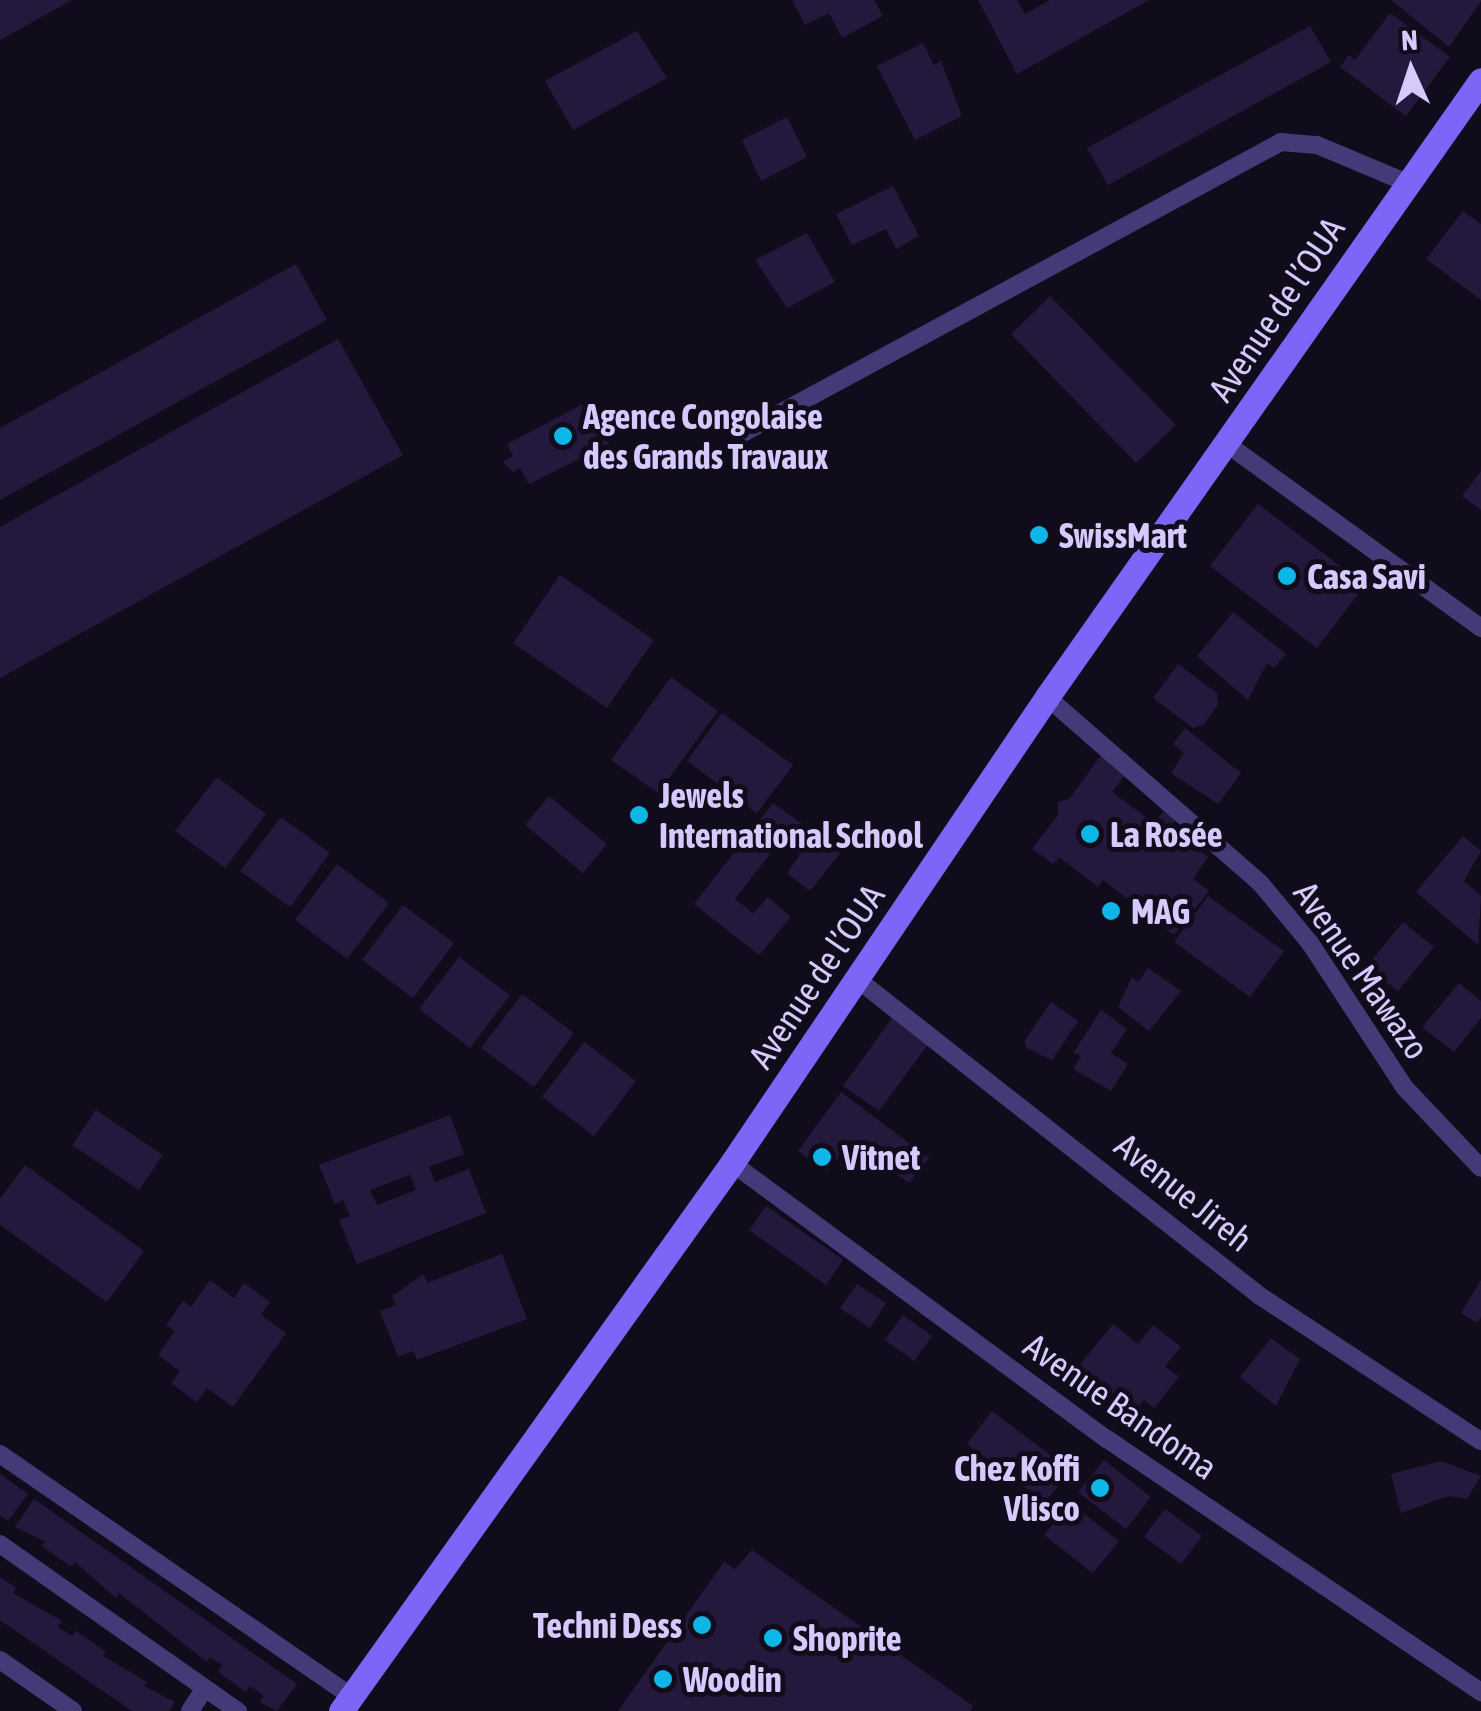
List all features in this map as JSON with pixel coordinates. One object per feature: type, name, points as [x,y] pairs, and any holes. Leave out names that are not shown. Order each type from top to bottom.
[{"type":"main road","name":"Avenue de l’OUA","points":[[346,1704],[732,1163],[1047,697],[1227,444],[1405,182],[1481,80]]},
{"type":"street","points":[[741,434],[1281,142],[1317,145],[1405,182]]},
{"type":"street","points":[[1227,444],[1481,628]]},
{"type":"street","name":"Avenue Mawazo","points":[[1047,697],[1261,884],[1310,943],[1405,1088],[1481,1168]]},
{"type":"street","name":"Avenue Jireh","points":[[857,979],[1260,1296],[1481,1441]]},
{"type":"street","name":"Avenue Bandoma","points":[[732,1163],[1107,1439],[1481,1692]]},
{"type":"street","points":[[0,1454],[346,1704]]},
{"type":"street","points":[[0,1544],[238,1711]]},
{"type":"street","points":[[4,1670],[72,1711]]},
{"type":"street","points":[[190,1711],[205,1688]]},
{"type":"building","points":[[0,0],[72,0],[0,40]]},
{"type":"building","points":[[792,0],[874,0],[883,16],[842,38],[829,13],[805,25]]},
{"type":"building","points":[[978,0],[1017,0],[1025,14],[1050,0],[1149,0],[1017,74]]},
{"type":"building","points":[[1391,0],[1481,0],[1481,1],[1449,47]]},
{"type":"building","points":[[1390,13],[1450,57],[1406,116],[1340,67],[1349,55],[1355,60]]},
{"type":"building","points":[[1310,26],[1331,62],[1108,185],[1087,148]]},
{"type":"building","points":[[637,31],[667,78],[573,130],[545,81]]},
{"type":"building","points":[[923,43],[934,65],[941,61],[962,116],[915,140],[877,66]]},
{"type":"building","points":[[787,117],[807,157],[761,181],[742,140]]},
{"type":"building","points":[[893,186],[919,236],[896,249],[886,229],[852,245],[836,214]]},
{"type":"building","points":[[1463,211],[1481,224],[1481,300],[1426,259]]},
{"type":"building","points":[[807,233],[835,282],[787,308],[755,260]]},
{"type":"building","points":[[296,264],[327,320],[0,500],[0,428]]},
{"type":"building","points":[[1050,296],[1176,425],[1136,463],[1011,334]]},
{"type":"building","points":[[338,339],[403,455],[0,678],[0,527]]},
{"type":"building","name":"Agence Congolaise des Grands Travaux","points":[[583,404],[608,424],[599,429],[609,444],[529,484],[520,468],[513,472],[503,462],[513,456],[507,444]]},
{"type":"building","points":[[1481,471],[1481,510],[1462,496]]},
{"type":"building","name":"Casa Savi","points":[[1258,504],[1365,585],[1317,648],[1210,566]]},
{"type":"building","points":[[560,575],[654,640],[607,708],[513,643]]},
{"type":"building","points":[[1233,612],[1286,654],[1274,668],[1267,663],[1248,700],[1197,656]]},
{"type":"building","points":[[1178,664],[1217,693],[1218,705],[1204,724],[1193,728],[1153,698]]},
{"type":"building","points":[[671,677],[718,711],[658,793],[611,760]]},
{"type":"building","points":[[722,713],[793,765],[757,813],[687,761]]},
{"type":"building","points":[[1185,728],[1241,773],[1218,804],[1171,773],[1184,753],[1173,744]]},
{"type":"building","points":[[1101,755],[1126,774],[1112,792],[1147,818],[1158,818],[1167,807],[1178,816],[1170,827],[1208,857],[1193,879],[1209,891],[1174,935],[1103,880],[1098,887],[1059,857],[1053,864],[1032,849],[1058,815],[1058,802],[1070,798]]},
{"type":"building","points":[[217,777],[266,814],[225,868],[175,831]]},
{"type":"building","points":[[549,796],[607,844],[583,873],[525,825]]},
{"type":"building","points":[[773,803],[841,852],[810,891],[787,873],[800,855],[780,841],[735,899],[753,913],[768,897],[791,917],[759,955],[694,904]]},
{"type":"building","points":[[281,817],[330,853],[290,907],[240,871]]},
{"type":"building","points":[[1463,836],[1481,851],[1464,881],[1481,896],[1478,945],[1416,892]]},
{"type":"building","points":[[337,864],[389,903],[347,959],[295,920]]},
{"type":"building","points":[[1208,896],[1284,951],[1250,997],[1174,942]]},
{"type":"building","points":[[403,905],[454,943],[413,998],[362,960]]},
{"type":"building","points":[[1403,922],[1434,947],[1398,991],[1367,966]]},
{"type":"building","points":[[459,957],[510,995],[470,1048],[419,1009]]},
{"type":"building","points":[[1148,968],[1181,991],[1149,1031],[1118,1007],[1132,977],[1138,982]]},
{"type":"building","points":[[1459,983],[1481,1001],[1481,1018],[1454,1052],[1422,1027]]},
{"type":"building","points":[[522,994],[574,1033],[534,1087],[481,1048]]},
{"type":"building","points":[[1051,1002],[1078,1021],[1052,1060],[1026,1048],[1025,1040]]},
{"type":"building","points":[[1101,1010],[1127,1029],[1111,1053],[1128,1064],[1111,1091],[1073,1069],[1081,1056],[1074,1052]]},
{"type":"building","points":[[897,1011],[934,1036],[879,1111],[843,1086]]},
{"type":"building","points":[[584,1042],[636,1081],[594,1136],[542,1097]]},
{"type":"building","points":[[841,1092],[929,1158],[909,1183],[851,1140],[827,1172],[798,1151]]},
{"type":"building","points":[[96,1110],[163,1155],[139,1190],[72,1145]]},
{"type":"building","points":[[450,1115],[464,1154],[429,1167],[435,1182],[469,1169],[486,1213],[357,1264],[339,1220],[350,1216],[343,1200],[335,1204],[319,1165]],"holes":[[[410,1175],[416,1190],[377,1205],[370,1190]]]},
{"type":"building","points":[[25,1165],[144,1251],[107,1302],[0,1225],[0,1199]]},
{"type":"building","points":[[766,1206],[843,1260],[826,1285],[749,1230]]},
{"type":"building","points":[[502,1254],[527,1319],[417,1360],[413,1351],[398,1357],[380,1311],[396,1305],[392,1296],[424,1274],[427,1283]]},
{"type":"building","points":[[210,1280],[234,1298],[244,1283],[270,1302],[261,1315],[286,1333],[233,1407],[207,1388],[197,1402],[171,1383],[180,1371],[158,1355],[175,1331],[166,1325],[183,1301],[191,1307]]},
{"type":"building","points":[[1481,1280],[1481,1317],[1477,1323],[1461,1313]]},
{"type":"building","points":[[857,1284],[886,1303],[870,1328],[840,1308]]},
{"type":"building","points":[[903,1315],[932,1336],[914,1361],[885,1340]]},
{"type":"building","points":[[1113,1324],[1138,1344],[1153,1325],[1181,1347],[1165,1366],[1179,1377],[1154,1408],[1144,1400],[1133,1413],[1077,1368]]},
{"type":"building","points":[[1271,1338],[1300,1359],[1276,1406],[1240,1377]]},
{"type":"building","points":[[992,1411],[1070,1470],[1045,1503],[967,1444]]},
{"type":"building","points":[[1104,1460],[1151,1497],[1126,1529],[1078,1492]]},
{"type":"building","points":[[1441,1461],[1481,1476],[1467,1499],[1448,1496],[1401,1513],[1391,1474]]},
{"type":"building","points":[[0,1474],[28,1494],[8,1521],[0,1515]]},
{"type":"building","points":[[34,1499],[297,1684],[277,1711],[260,1702],[264,1696],[250,1686],[246,1692],[218,1672],[222,1665],[210,1657],[207,1662],[119,1593],[116,1598],[75,1562],[71,1567],[42,1546],[46,1542],[15,1527]]},
{"type":"building","points":[[1070,1503],[1119,1541],[1093,1573],[1044,1535]]},
{"type":"building","points":[[1165,1509],[1202,1536],[1181,1564],[1144,1537]]},
{"type":"building","name":"Shoprite","points":[[752,1550],[973,1706],[970,1711],[618,1711],[724,1562],[735,1569]]},
{"type":"building","points":[[0,1577],[16,1588],[13,1593],[62,1621],[58,1627],[72,1636],[76,1631],[106,1652],[103,1656],[147,1682],[144,1686],[175,1702],[169,1711],[132,1711],[0,1620]]},
{"type":"place","name":"Agence Congolaise des Grands Travaux","points":[[563,436]]},
{"type":"place","name":"SwissMart","points":[[1039,535]]},
{"type":"place","name":"Casa Savi","points":[[1287,576]]},
{"type":"place","name":"Jewels International School","points":[[639,815]]},
{"type":"place","name":"La Rosée","points":[[1090,834]]},
{"type":"place","name":"MAG","points":[[1111,911]]},
{"type":"place","name":"Vitnet","points":[[822,1157]]},
{"type":"place","name":"Chez Koffi Vlisco","points":[[1100,1488]]},
{"type":"place","name":"Techni Dess","points":[[702,1625]]},
{"type":"place","name":"Shoprite","points":[[773,1638]]},
{"type":"place","name":"Woodin","points":[[663,1679]]}]
